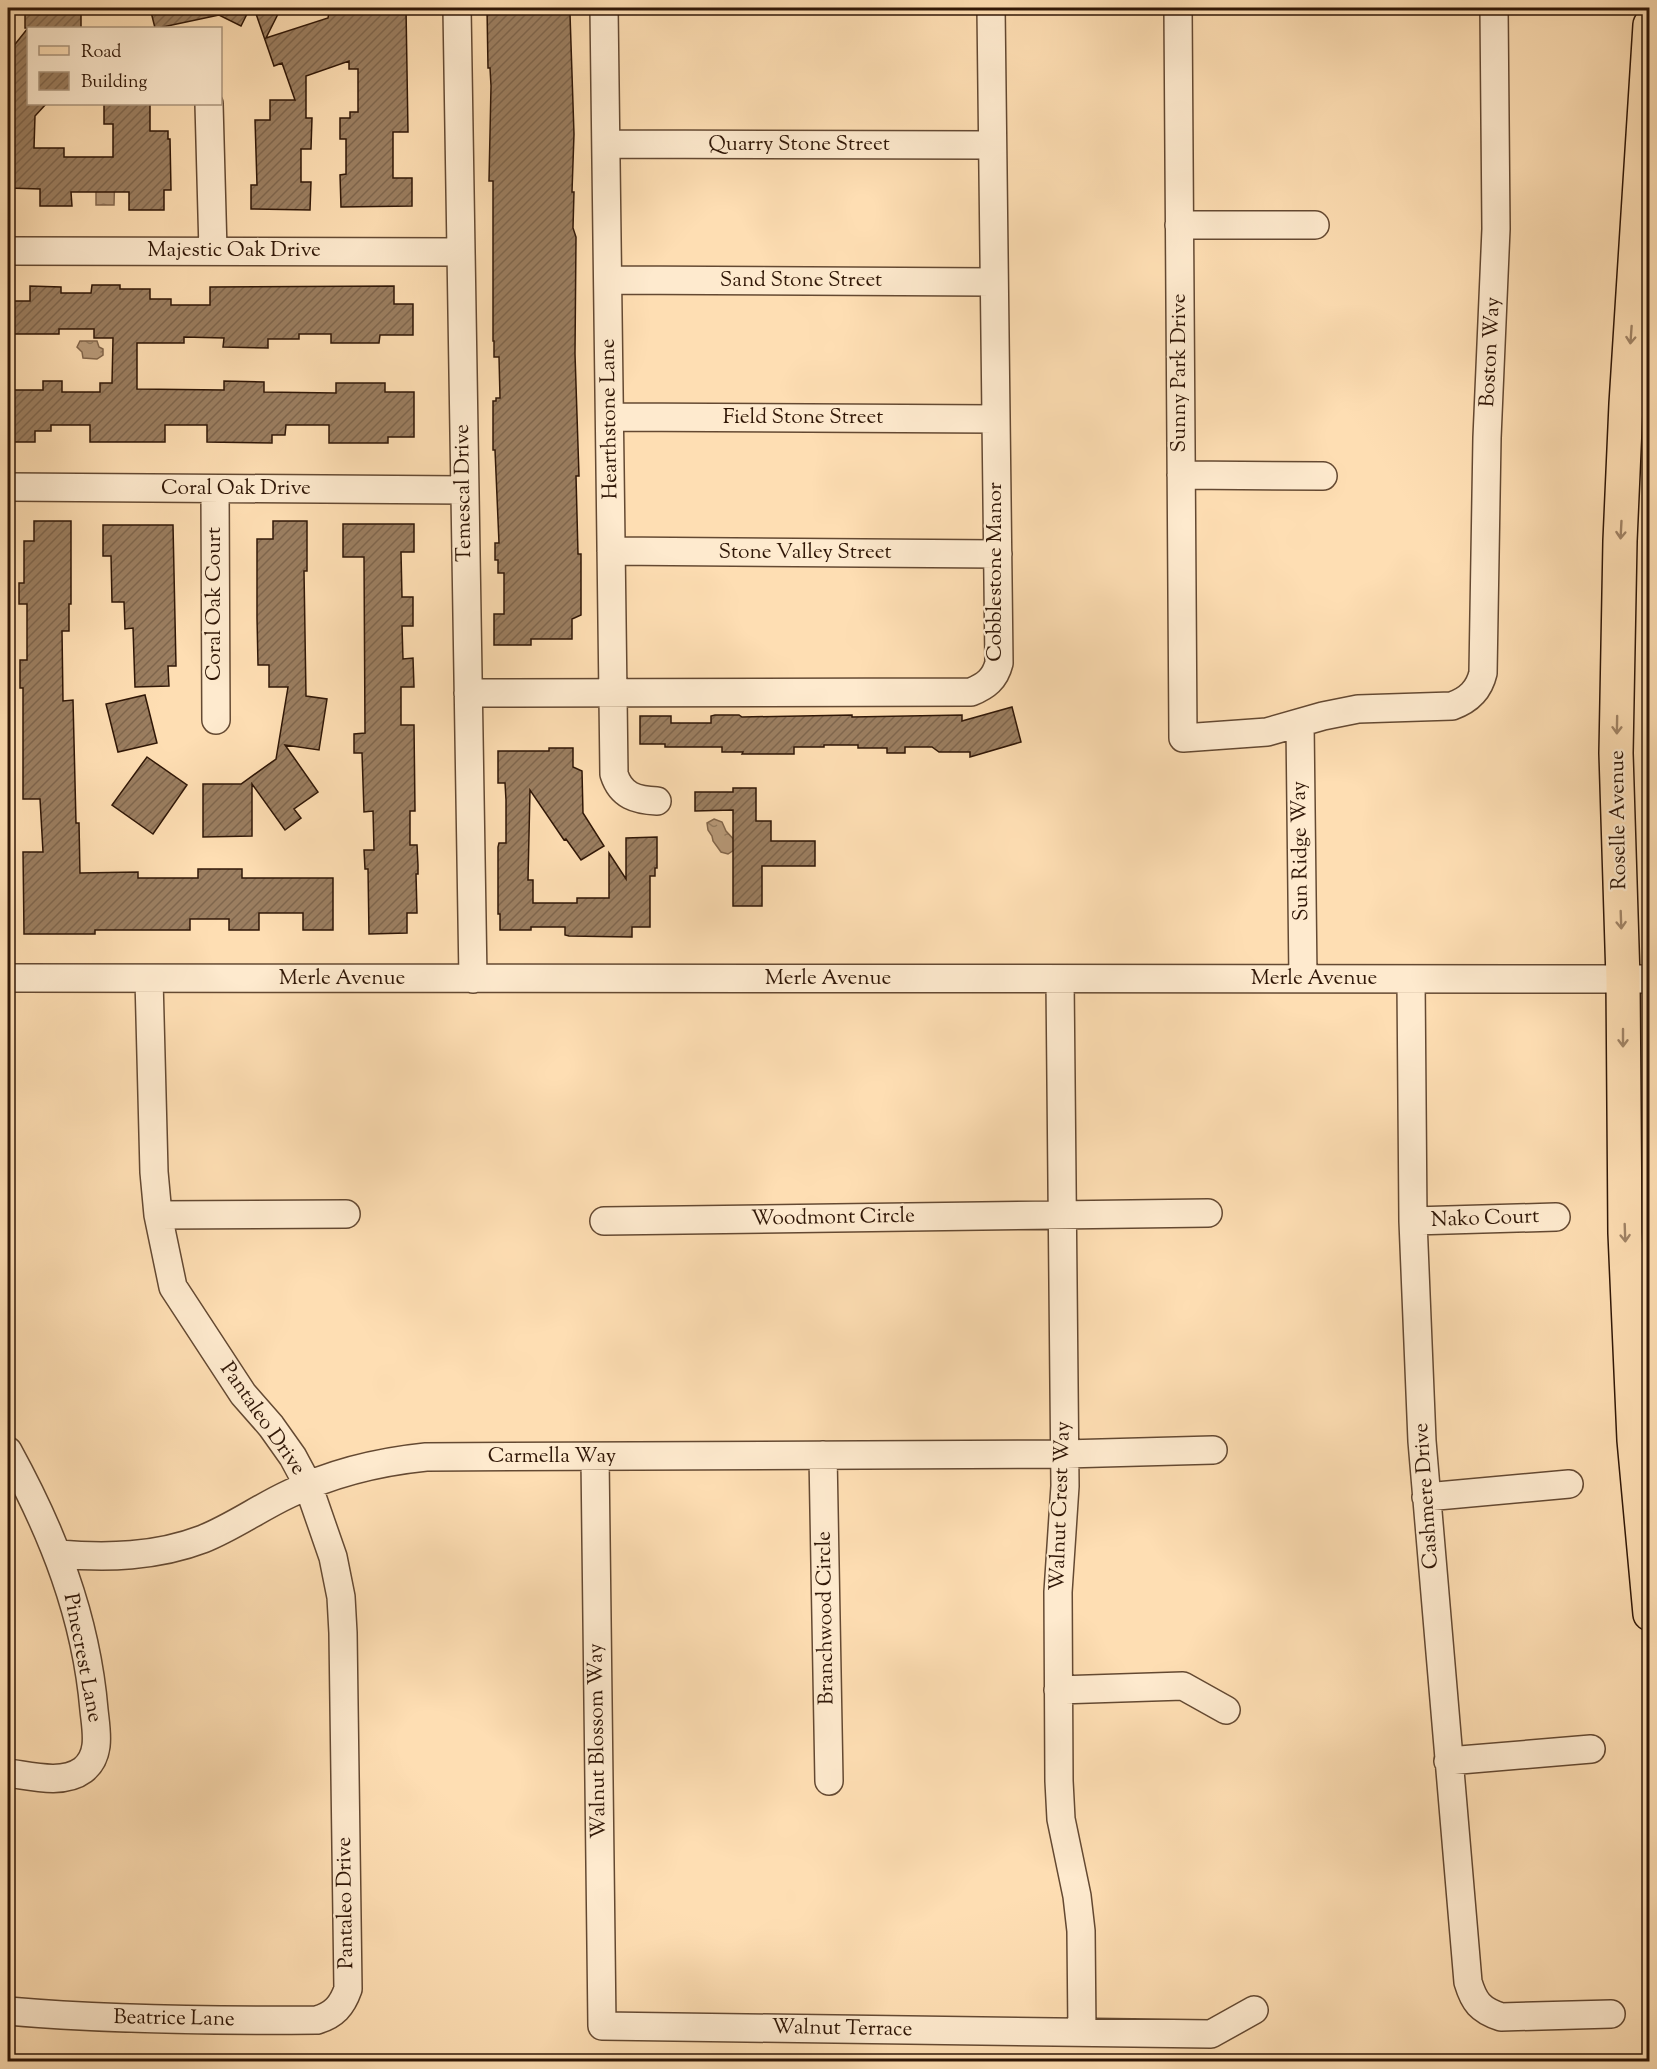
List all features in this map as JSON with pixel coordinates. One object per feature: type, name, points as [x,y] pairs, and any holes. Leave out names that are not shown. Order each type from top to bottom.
[{"type":"main road","name":"Roselle Avenue","points":[[1650,25],[1626,404],[1620,541],[1616,753],[1636,979],[1625,1233],[1634,1440],[1646,1534],[1650,1614]]},
{"type":"street","name":"Temescal Drive","points":[[457,8],[473,979]]},
{"type":"street","name":"Hearthstone Lane","points":[[604,8],[614,774],[617,783],[626,794],[637,800],[657,801]]},
{"type":"street","name":"Cobblestone Manor","points":[[468,693],[959,692],[977,690],[990,681],[999,663],[991,8]]},
{"type":"street","name":"Sunny Park Drive","points":[[1178,8],[1183,738],[1267,732],[1300,723]]},
{"type":"street","name":"Boston Way","points":[[1300,723],[1358,709],[1452,706],[1463,702],[1473,694],[1481,681],[1483,673],[1487,438],[1497,229],[1494,8]]},
{"type":"street","points":[[209,105],[213,251]]},
{"type":"street","name":"Quarry Stone Street","points":[[606,144],[992,145]]},
{"type":"street","points":[[1179,225],[1315,225]]},
{"type":"street","name":"Majestic Oak Drive","points":[[8,251],[460,252]]},
{"type":"street","name":"Sand Stone Street","points":[[608,280],[993,282]]},
{"type":"street","name":"Field Stone Street","points":[[610,417],[996,419]]},
{"type":"street","points":[[1181,475],[1323,476]]},
{"type":"street","name":"Coral Oak Drive","points":[[8,487],[464,490]]},
{"type":"street","name":"Coral Oak Court","points":[[215,489],[216,720]]},
{"type":"street","name":"Stone Valley Street","points":[[611,551],[998,554]]},
{"type":"street","name":"Sun Ridge Way","points":[[1300,723],[1303,979]]},
{"type":"street","name":"Merle Avenue","points":[[8,978],[1636,979]]},
{"type":"street","name":"Pantaleo Drive","points":[[149,979],[154,1172],[158,1215],[173,1287],[243,1394],[271,1426],[293,1457],[308,1485],[333,1557],[341,1597],[348,1989],[338,2009]]},
{"type":"street","name":"Walnut Crest Way","points":[[1060,979],[1065,1454],[1063,1538],[1058,1593],[1058,1690],[1061,1819],[1077,1896],[1081,1931],[1082,2032]]},
{"type":"street","name":"Cashmere Drive","points":[[1411,980],[1413,1221],[1426,1497],[1468,1982],[1472,1996],[1480,2007],[1501,2017],[1611,2014]]},
{"type":"street","name":"Woodmont Circle","points":[[604,1221],[1208,1213]]},
{"type":"street","points":[[158,1215],[346,1214]]},
{"type":"street","name":"Nako Court","points":[[1413,1221],[1556,1217]]},
{"type":"street","name":"Carmella Way","points":[[58,1554],[89,1557],[162,1551],[235,1525],[308,1485],[350,1470],[426,1457],[1065,1454],[1213,1450]]},
{"type":"street","name":"Pinecrest Lane","points":[[8,1451],[36,1503],[58,1554],[81,1631],[92,1690],[97,1744],[95,1754],[87,1767],[69,1777],[52,1778],[8,1773]]},
{"type":"street","name":"Branchwood Circle","points":[[823,1455],[829,1781]]},
{"type":"street","name":"Walnut Blossom Way","points":[[595,1457],[602,2026]]},
{"type":"street","points":[[1426,1497],[1569,1484]]},
{"type":"street","points":[[1058,1690],[1183,1686],[1226,1710]]},
{"type":"street","points":[[1448,1761],[1591,1749]]},
{"type":"street","name":"Beatrice Lane","points":[[8,2011],[90,2018],[317,2020],[328,2017],[338,2009]]},
{"type":"street","name":"Walnut Terrace","points":[[602,2026],[1211,2034],[1254,2010]]},
{"type":"water","points":[[96,168],[115,168],[114,205],[96,205]]},
{"type":"water","points":[[80,341],[97,341],[99,347],[103,349],[103,355],[97,359],[83,358],[82,352],[77,347]]},
{"type":"water","points":[[714,819],[722,822],[726,831],[737,843],[734,850],[728,854],[721,852],[708,830],[707,823]]},
{"type":"building","points":[[25,8],[81,8],[81,27],[25,28]]},
{"type":"building","points":[[150,8],[250,8],[241,26],[219,15],[155,27]]},
{"type":"building","points":[[254,8],[281,8],[266,38],[328,18],[330,8],[356,14],[356,8],[406,8],[408,132],[393,132],[393,178],[412,178],[412,206],[341,207],[340,175],[346,174],[346,139],[340,139],[340,118],[350,118],[350,112],[358,112],[358,69],[349,69],[349,61],[306,76],[306,118],[312,118],[311,149],[301,149],[301,182],[311,182],[310,210],[251,209],[251,185],[257,185],[255,120],[270,120],[270,100],[295,100],[282,63],[274,66]]},
{"type":"building","points":[[487,8],[563,8],[563,14],[570,14],[574,134],[572,192],[574,192],[573,228],[576,237],[575,354],[579,476],[576,476],[578,554],[581,554],[581,615],[572,619],[572,639],[531,639],[531,645],[494,645],[494,614],[504,614],[504,573],[498,573],[498,560],[495,560],[495,543],[499,543],[495,450],[493,450],[493,401],[500,398],[499,357],[494,357],[493,341],[493,181],[489,181],[491,86],[490,68],[488,68]]},
{"type":"building","points":[[27,29],[27,105],[45,105],[35,116],[34,148],[64,148],[64,157],[113,157],[113,124],[104,124],[104,105],[150,105],[150,131],[168,131],[168,139],[170,139],[171,190],[164,190],[164,210],[129,210],[129,192],[71,192],[72,206],[40,206],[40,189],[8,188],[8,53]]},
{"type":"building","points":[[92,285],[120,285],[120,289],[150,289],[150,299],[171,299],[171,305],[210,305],[210,287],[394,286],[394,304],[413,304],[413,335],[380,335],[379,343],[331,343],[331,334],[299,334],[299,339],[268,339],[268,348],[223,347],[224,338],[184,337],[184,343],[137,343],[137,389],[224,390],[224,381],[264,382],[264,392],[336,393],[336,383],[385,383],[385,392],[414,392],[414,437],[388,437],[388,443],[329,443],[329,425],[286,425],[285,435],[272,435],[272,443],[207,442],[207,425],[165,425],[165,442],[90,442],[90,425],[51,425],[51,431],[35,431],[35,442],[10,442],[12,390],[43,390],[43,381],[62,381],[62,392],[100,392],[100,383],[112,383],[113,338],[94,338],[94,329],[59,329],[59,334],[13,334],[13,301],[30,301],[30,286],[61,287],[61,293],[91,293]]},
{"type":"building","points":[[34,521],[71,521],[69,631],[62,631],[63,701],[73,700],[76,823],[79,823],[80,873],[138,872],[138,878],[198,878],[198,869],[242,869],[242,878],[333,878],[333,930],[303,930],[303,913],[259,913],[259,930],[229,930],[229,919],[190,919],[190,930],[95,930],[95,934],[24,934],[23,852],[43,852],[40,799],[23,799],[23,688],[20,688],[20,660],[27,660],[27,604],[19,604],[19,583],[24,583],[24,541],[34,541]]},
{"type":"building","points":[[273,521],[307,521],[307,571],[304,571],[306,696],[327,699],[319,750],[285,745],[318,792],[294,809],[301,818],[285,830],[252,784],[252,836],[203,837],[203,784],[241,784],[276,759],[288,687],[269,687],[269,665],[258,665],[257,618],[257,539],[273,539]]},
{"type":"building","points":[[343,524],[414,524],[414,552],[401,552],[402,597],[413,597],[413,626],[402,626],[403,659],[413,658],[414,687],[401,687],[401,725],[414,725],[415,811],[410,811],[410,845],[417,845],[418,865],[418,874],[416,874],[417,913],[407,913],[407,933],[369,934],[368,869],[365,869],[364,850],[374,850],[373,811],[364,812],[362,753],[354,753],[354,734],[365,733],[364,557],[343,557]]},
{"type":"building","points":[[103,525],[173,525],[176,666],[168,666],[169,686],[135,687],[133,628],[125,629],[124,602],[112,602],[111,556],[103,556]]},
{"type":"building","points":[[145,695],[157,743],[118,752],[106,704]]},
{"type":"building","points":[[1012,707],[1021,742],[970,757],[970,752],[939,752],[932,747],[905,747],[905,753],[887,753],[887,748],[824,745],[824,747],[794,747],[794,754],[742,754],[743,752],[722,752],[722,747],[665,747],[665,744],[640,744],[640,716],[671,716],[671,723],[711,723],[711,716],[715,715],[742,717],[852,715],[852,717],[962,715],[962,721]]},
{"type":"building","points":[[549,748],[573,748],[573,767],[582,771],[583,813],[604,846],[581,860],[566,839],[564,840],[530,790],[528,880],[533,880],[533,903],[577,903],[577,898],[609,898],[609,853],[626,879],[626,838],[657,837],[657,868],[655,868],[655,876],[650,876],[650,927],[632,927],[632,937],[569,936],[565,935],[565,927],[500,930],[498,847],[499,843],[506,843],[506,800],[505,783],[498,783],[498,751],[549,751]]},
{"type":"building","points":[[147,757],[187,785],[153,834],[112,805]]},
{"type":"building","points":[[733,788],[756,788],[756,821],[771,821],[771,841],[815,841],[815,866],[762,866],[762,906],[733,906],[733,810],[695,811],[695,792],[733,792]]}]
